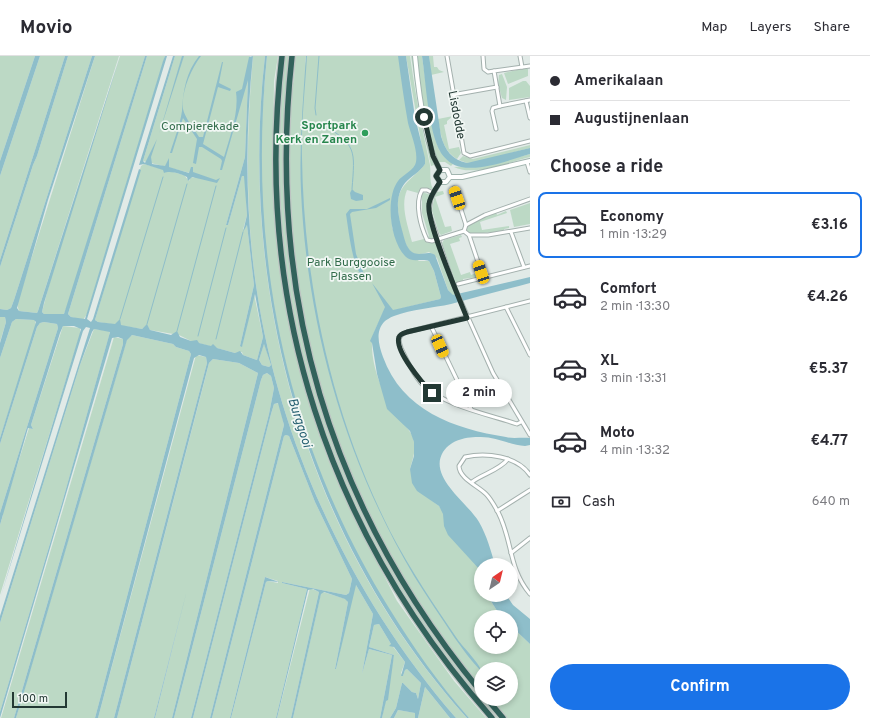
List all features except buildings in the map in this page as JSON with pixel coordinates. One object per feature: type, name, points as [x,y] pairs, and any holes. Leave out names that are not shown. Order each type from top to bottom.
[{"type":"highway","points":[[282,56],[276,142],[279,228],[291,315],[299,352],[315,411],[328,449],[354,510],[389,578],[414,619],[473,697],[492,718]]},
{"type":"highway","points":[[292,56],[286,118],[285,167],[287,214],[299,313],[318,389],[352,484],[372,527],[423,617],[474,683]]},
{"type":"highway","points":[[493,706],[503,718]]},
{"type":"street","points":[[415,56],[430,143],[435,162],[440,170]]},
{"type":"street","name":"Lisdodde","points":[[447,56],[452,95],[463,151],[470,156],[530,141]]},
{"type":"street","points":[[483,56],[484,68],[488,72],[530,66]]},
{"type":"street","points":[[520,56],[522,67]]},
{"type":"street","points":[[494,71],[500,106]]},
{"type":"street","points":[[452,95],[497,87]]},
{"type":"street","points":[[496,129],[492,110],[493,108],[528,100],[530,118]]},
{"type":"street","points":[[450,177],[462,177],[528,161],[530,172]]},
{"type":"street","points":[[440,170],[447,170],[450,177]]},
{"type":"street","points":[[440,170],[436,176],[440,182]]},
{"type":"street","points":[[440,182],[446,182],[450,177]]},
{"type":"street","points":[[440,182],[433,193],[429,204],[429,212],[456,292],[493,372],[530,435]]},
{"type":"street","points":[[454,188],[466,225],[464,231]]},
{"type":"street","points":[[433,193],[427,190],[422,190],[418,200],[418,210],[427,240],[438,240],[464,231]]},
{"type":"street","points":[[466,225],[485,215],[530,199]]},
{"type":"street","points":[[469,235],[511,232],[530,228]]},
{"type":"street","points":[[464,231],[469,235],[483,277]]},
{"type":"street","points":[[511,232],[524,267]]},
{"type":"street","points":[[458,284],[530,266]]},
{"type":"street","points":[[522,422],[517,424],[446,400],[432,393],[412,370],[399,343],[399,338],[400,335],[407,332],[530,301]]},
{"type":"street","points":[[506,307],[530,355]]},
{"type":"street","points":[[431,326],[471,409]]},
{"type":"street","points":[[530,475],[521,465],[508,459],[486,456],[465,457],[460,462],[459,469],[485,493],[497,511],[508,535],[514,570],[530,594]]},
{"type":"street","points":[[472,482],[479,476],[505,464],[508,459]]},
{"type":"street","points":[[497,511],[530,490]]},
{"type":"street","points":[[511,553],[530,538]]},
{"type":"green space","points":[[0,56],[35,56],[0,161]]},
{"type":"green space","points":[[40,56],[65,56],[0,260],[0,176]]},
{"type":"green space","points":[[68,56],[92,56],[14,300],[11,308],[7,310],[0,309],[0,267]]},
{"type":"green space","points":[[95,56],[119,56],[38,311],[37,313],[19,311],[17,304]]},
{"type":"green space","points":[[120,56],[145,56],[64,314],[62,316],[44,314],[42,312],[52,274]]},
{"type":"green space","points":[[147,56],[165,56],[87,314],[83,320],[71,317],[68,314]]},
{"type":"green space","name":"Compierekade","points":[[175,56],[250,56],[246,75],[248,79],[245,157],[226,225],[228,225],[242,176],[245,176],[247,215],[243,230],[247,225],[254,285],[240,346],[242,346],[254,294],[263,337],[257,360],[243,355],[242,352],[235,353],[191,341],[179,335],[150,330],[147,325],[142,329],[98,322],[95,320],[141,166],[144,164],[184,175],[189,181],[191,177],[195,178],[190,173],[143,161]]},
{"type":"green space","points":[[253,56],[265,56],[259,145],[263,234],[275,322],[296,409],[325,493],[364,573],[411,648],[467,718],[456,718],[419,672],[385,623],[354,572],[327,519],[303,464],[284,408],[268,350],[257,292],[250,233],[248,144]]},
{"type":"green space","points":[[267,56],[278,56],[274,81],[273,150],[274,201],[278,251],[289,325],[311,409],[328,459],[346,501],[397,601],[454,681],[474,706],[486,718],[469,718],[423,661],[382,600],[347,535],[318,468],[295,398],[278,327],[266,254],[261,181],[264,87]]},
{"type":"green space","points":[[284,56],[289,56],[284,137],[286,216],[294,294],[310,370],[333,444],[363,516],[401,585],[450,659],[474,687],[474,692],[446,657],[403,595],[367,530],[337,462],[313,393],[295,320],[283,245],[278,167]]},
{"type":"green space","name":"Park Burggooise Plassen","points":[[295,56],[306,56],[305,66],[307,56],[402,56],[422,160],[402,180],[393,202],[391,203],[392,227],[398,244],[419,261],[429,261],[434,271],[441,297],[440,299],[383,313],[372,338],[372,352],[376,372],[384,392],[394,411],[413,438],[414,452],[410,469],[431,500],[439,506],[474,558],[474,602],[491,602],[497,610],[474,610],[474,654],[518,654],[518,633],[530,644],[530,718],[506,718],[495,706],[518,706],[518,662],[474,662],[474,680],[425,614],[379,534],[341,452],[316,375],[306,334],[293,252],[289,212],[288,162],[291,91],[294,80]]},
{"type":"green space","points":[[406,56],[410,56],[433,189],[421,188],[418,193],[407,190],[404,203],[405,216],[412,242],[424,239],[428,243],[436,242],[455,295],[453,296],[448,290],[437,258],[429,252],[417,254],[411,252],[405,241],[400,225],[398,200],[401,190],[425,164]]},
{"type":"green space","points":[[411,56],[413,56],[426,136],[434,165],[431,166],[420,115]]},
{"type":"green space","points":[[417,56],[422,56],[437,144],[440,151],[453,164],[451,166],[445,162],[438,162],[430,141],[424,111]]},
{"type":"green space","points":[[429,56],[433,56],[434,67],[437,67],[439,70],[444,72],[431,75]]},
{"type":"green space","points":[[528,69],[528,76],[508,84],[504,73]]},
{"type":"green space","points":[[502,74],[507,87],[506,100],[502,98],[498,84],[499,75]]},
{"type":"green space","points":[[526,81],[530,86],[530,97],[509,100],[509,88]]},
{"type":"green space","points":[[453,116],[447,121],[447,124],[444,125],[449,149],[459,147],[461,153],[457,159],[445,147],[441,136],[438,119]]},
{"type":"green space","points":[[530,145],[530,148],[476,162],[467,163],[459,160],[463,156],[473,159]]},
{"type":"green space","points":[[530,154],[530,157],[481,170],[462,170],[454,167],[484,166]]},
{"type":"green space","points":[[443,191],[444,194],[435,197],[445,227],[451,226],[452,231],[441,235],[432,211],[434,198],[437,192]]},
{"type":"green space","points":[[422,192],[431,195],[428,211],[435,238],[431,240],[428,237],[429,236],[422,213]]},
{"type":"green space","points":[[530,203],[530,224],[514,227],[510,210]]},
{"type":"green space","points":[[506,211],[507,213],[480,222],[482,230],[509,226],[509,228],[504,229],[504,231],[473,234],[468,232],[466,229],[469,224],[496,212],[497,215]]},
{"type":"green space","points":[[461,235],[462,237],[459,238],[460,241],[450,244],[461,275],[470,272],[471,275],[476,273],[477,277],[463,279],[463,281],[456,284],[442,243],[444,240]]},
{"type":"green space","points":[[0,317],[5,317],[6,322],[0,342]]},
{"type":"green space","points":[[16,319],[35,320],[36,326],[0,438],[0,358],[12,322]]},
{"type":"green space","points":[[44,322],[57,324],[58,328],[0,513],[0,444],[37,327],[40,323]]},
{"type":"green space","points":[[63,326],[80,328],[80,334],[0,595],[0,525],[2,514],[29,428],[33,429],[31,425]]},
{"type":"green space","points":[[94,329],[110,331],[109,336],[62,503],[0,712],[0,623],[80,365]]},
{"type":"green space","points":[[132,335],[173,344],[176,347],[189,351],[191,354],[95,718],[16,718],[127,339]]},
{"type":"green space","points":[[114,337],[123,339],[123,344],[14,718],[1,718]]},
{"type":"green space","points":[[264,343],[271,365],[269,367],[262,365],[259,360]]},
{"type":"green space","points":[[196,355],[206,357],[207,363],[114,718],[98,718]]},
{"type":"green space","points":[[213,359],[239,363],[258,373],[172,718],[155,718],[183,606],[154,718],[117,718],[209,363]]},
{"type":"green space","points":[[267,373],[271,376],[274,388],[269,414],[191,718],[174,718],[261,380],[263,375]]},
{"type":"green space","points":[[279,403],[284,425],[210,718],[193,718],[271,414],[274,404]]},
{"type":"green space","points":[[284,436],[289,436],[315,502],[352,579],[349,593],[346,595],[282,582],[307,589],[276,718],[231,718],[266,582],[278,583],[278,581],[265,577],[230,718],[212,718]]},
{"type":"green space","points":[[356,585],[373,614],[362,674],[369,649],[392,655],[380,718],[293,718],[321,593],[323,592],[346,599],[348,602],[336,669],[354,586]]},
{"type":"green space","points":[[310,588],[319,592],[291,718],[277,718]]},
{"type":"green space","points":[[379,624],[391,644],[405,662],[401,673],[403,676],[405,670],[407,669],[421,683],[418,699],[416,693],[412,692],[402,683],[396,708],[390,718],[382,718],[394,655],[369,647],[374,625]]},
{"type":"green space","points":[[425,687],[450,718],[418,718]]},
{"type":"green space","points":[[485,706],[490,706],[501,718],[495,718]]},
{"type":"green space","points":[[398,710],[416,713],[415,718],[394,718]]},
{"type":"water","points":[[35,56],[40,56],[0,176],[0,161]]},
{"type":"water","points":[[65,56],[68,56],[0,267],[0,260]]},
{"type":"water","points":[[92,56],[95,56],[48,200],[17,308],[19,311],[37,313],[120,56],[42,312],[44,314],[64,314],[145,56],[147,56],[68,314],[71,317],[85,319],[163,61],[165,56],[167,56],[87,319],[91,322],[93,319],[139,169],[141,170],[95,320],[98,322],[115,324],[120,319],[121,325],[142,329],[147,324],[150,330],[171,335],[177,331],[180,337],[191,341],[197,340],[199,343],[211,346],[213,344],[217,348],[235,353],[240,351],[243,355],[257,360],[263,337],[255,294],[242,347],[240,346],[254,285],[247,225],[243,232],[247,215],[244,176],[242,176],[228,225],[226,225],[245,157],[248,80],[222,170],[220,170],[221,159],[202,147],[199,147],[196,164],[193,163],[197,139],[183,118],[172,153],[170,153],[180,122],[184,89],[188,75],[199,56],[201,56],[194,67],[185,88],[183,109],[199,137],[203,137],[223,62],[219,83],[231,89],[230,91],[218,87],[203,144],[224,157],[235,116],[237,100],[236,92],[242,89],[249,57],[253,56],[250,85],[248,144],[248,204],[250,233],[257,292],[268,350],[284,408],[303,464],[327,519],[354,572],[385,623],[419,672],[456,718],[450,718],[425,687],[418,718],[415,718],[415,713],[398,710],[394,718],[390,718],[396,708],[402,683],[412,692],[416,693],[418,699],[421,683],[407,669],[405,670],[403,676],[401,676],[405,662],[394,647],[389,646],[391,644],[379,624],[374,625],[369,647],[394,655],[388,700],[386,701],[382,718],[380,718],[392,655],[369,649],[362,674],[373,614],[356,585],[336,669],[348,602],[345,599],[324,592],[321,594],[293,718],[291,718],[319,592],[313,589],[308,590],[276,718],[307,589],[282,582],[346,595],[349,593],[352,579],[315,502],[289,436],[286,435],[284,436],[212,718],[210,718],[284,425],[278,403],[274,404],[271,414],[193,718],[191,718],[269,414],[274,388],[271,376],[267,373],[263,375],[261,380],[174,718],[172,718],[258,373],[239,363],[213,359],[209,363],[117,718],[114,718],[207,363],[206,357],[199,355],[194,358],[98,718],[95,718],[191,354],[189,351],[176,347],[173,344],[132,335],[127,340],[27,682],[16,718],[14,718],[123,344],[123,339],[118,337],[112,338],[0,718],[0,712],[62,503],[110,332],[94,329],[92,332],[80,365],[0,623],[0,616],[90,328],[86,327],[83,331],[0,599],[81,329],[74,326],[63,326],[60,333],[31,425],[33,429],[28,428],[0,525],[0,513],[58,328],[57,324],[44,322],[40,323],[37,327],[0,444],[0,438],[36,322],[34,320],[16,319],[12,322],[0,358],[0,343],[6,322],[5,317],[0,317],[0,309],[7,310],[11,308]],"holes":[[[264,344],[271,365],[269,367],[262,365],[259,360]]]},
{"type":"water","points":[[173,56],[175,56],[143,161],[145,163],[157,139],[151,157],[152,164],[165,166],[169,158],[169,167],[189,173],[191,167],[193,167],[193,172],[216,180],[220,178],[217,183],[192,177],[188,181],[187,177],[173,172],[164,173],[163,170],[144,164],[139,165]]},
{"type":"water","points":[[182,56],[184,56],[159,134]]},
{"type":"water","points":[[265,56],[267,56],[262,129],[263,201],[269,272],[282,342],[299,411],[323,478],[353,544],[407,637],[437,679],[469,718],[467,718],[411,648],[364,573],[326,493],[296,409],[275,322],[263,234],[259,145]]},
{"type":"water","points":[[307,56],[302,145],[304,206],[308,254],[315,302],[337,396],[352,442],[390,531],[431,600],[458,640],[476,662],[474,663],[460,646],[414,576],[390,532],[368,486],[350,439],[334,391],[321,342],[311,292],[305,242],[301,191],[302,124]]},
{"type":"water","points":[[398,56],[406,56],[415,117],[425,158],[425,164],[423,167],[405,183],[399,194],[399,218],[404,239],[408,248],[415,253],[430,253],[435,255],[448,290],[453,295],[530,277],[530,283],[451,304],[415,310],[394,316],[384,322],[379,330],[379,344],[383,357],[392,375],[403,391],[432,414],[468,429],[509,438],[530,438],[530,445],[525,446],[487,437],[465,438],[451,444],[443,452],[440,461],[441,471],[445,480],[479,522],[493,558],[474,558],[474,563],[448,535],[444,526],[443,514],[439,506],[417,491],[412,483],[410,469],[414,456],[414,442],[410,431],[387,409],[377,374],[372,343],[370,341],[385,307],[372,283],[393,310],[440,299],[441,297],[434,271],[429,261],[408,259],[396,241],[393,231],[391,209],[394,189],[398,181],[413,168],[416,162],[415,148],[408,123]]},
{"type":"water","points":[[422,56],[429,56],[441,136],[447,150],[453,157],[467,163],[530,148],[530,154],[478,168],[458,166],[447,160],[441,153],[433,132],[428,106]]},
{"type":"water","points":[[352,189],[363,195],[363,200],[356,201],[351,199],[350,193]]},
{"type":"water","points":[[390,198],[390,200],[376,208],[352,212],[350,214],[356,254],[364,276],[360,273],[354,259],[346,214],[350,209],[367,209]]},
{"type":"water","points":[[265,577],[279,582],[266,582],[230,718]]},
{"type":"water","points":[[187,590],[155,718],[154,718]]},
{"type":"water","points":[[491,602],[511,602],[530,619],[530,644],[518,633],[518,610],[497,610]]},
{"type":"waterway","points":[[316,115],[315,108],[319,56]]},
{"type":"waterway","points":[[322,124],[342,138],[351,150],[354,165],[352,189]]},
{"type":"waterway","points":[[120,319],[163,177]]},
{"type":"waterway","points":[[147,324],[187,184]]},
{"type":"waterway","points":[[177,331],[216,186]]},
{"type":"waterway","points":[[198,336],[226,228]]},
{"type":"waterway","points":[[216,339],[243,232]]},
{"type":"place","name":"Sportpark Kerk en Zanen","points":[[365,133]]},
{"type":"route","points":[[424,117],[433,156],[440,170],[437,172],[436,176],[440,182],[431,198],[429,212],[454,286],[467,318],[400,335],[399,343],[412,370],[421,383],[432,393]]},
{"type":"water label","name":"Burggooi","points":[[299,423]]}]
